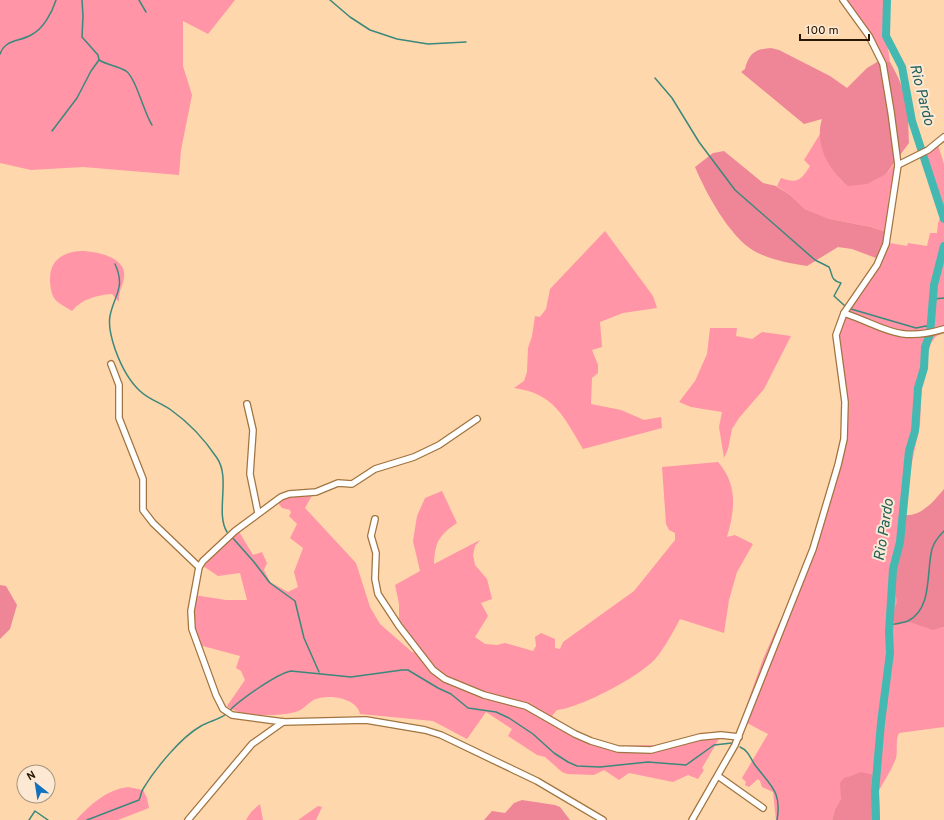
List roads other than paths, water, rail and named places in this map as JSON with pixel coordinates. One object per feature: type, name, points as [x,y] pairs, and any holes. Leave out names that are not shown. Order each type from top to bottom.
[{"type":"street","points":[[692,820],[739,737],[813,549],[838,465],[844,439],[846,419],[842,378],[837,356],[836,335],[844,313],[877,265],[886,244],[898,165],[894,131],[882,64],[869,36],[843,0]]},
{"type":"street","points":[[898,165],[928,150],[944,137]]},
{"type":"street","points":[[844,313],[897,334],[907,336],[926,334],[944,329]]},
{"type":"street","points":[[111,364],[119,385],[118,418],[142,479],[143,510],[153,523],[199,567]]},
{"type":"street","points":[[247,404],[253,430],[250,474],[258,513]]},
{"type":"street","points":[[476,419],[434,448],[414,457],[376,469],[352,484],[338,483],[316,492],[289,494],[274,501],[210,553],[199,567],[190,618],[216,695],[226,710],[232,715],[284,722],[366,720],[426,730],[442,735],[537,781],[603,820]]},
{"type":"street","points":[[375,518],[371,536],[376,553],[375,579],[378,594],[399,626],[433,670],[445,679],[484,694],[526,706],[575,734],[591,741],[618,749],[651,750],[700,737],[721,735],[739,737]]},
{"type":"street","points":[[188,820],[252,744],[284,722]]},
{"type":"street","points":[[718,776],[763,808]]},
{"type":"waterway","points":[[0,54],[2,49],[9,43],[26,37],[39,29],[52,10],[56,0]]},
{"type":"waterway","points":[[82,0],[82,37],[98,55],[99,60],[123,69],[130,75],[152,125]]},
{"type":"waterway","points":[[139,0],[146,12]]},
{"type":"waterway","points":[[330,0],[350,17],[370,30],[397,39],[428,44],[466,42]]},
{"type":"waterway","name":"Rio Pardo","points":[[887,0],[886,36],[902,67],[912,121],[944,219]]},
{"type":"waterway","points":[[52,131],[77,98],[91,71],[99,60]]},
{"type":"waterway","points":[[655,78],[672,98],[699,142],[735,190],[815,260],[829,267],[833,279],[841,283],[834,296],[845,306]]},
{"type":"waterway","name":"Rio Pardo","points":[[876,820],[875,792],[881,723],[890,653],[889,632],[893,569],[900,542],[909,451],[915,431],[918,388],[924,368],[925,347],[930,334],[934,285],[944,246]]},
{"type":"waterway","points":[[115,264],[118,272],[119,285],[110,316],[110,324],[117,354],[125,372],[136,387],[143,394],[184,420],[202,438],[217,458],[223,475],[222,515],[227,532]]},
{"type":"waterway","points":[[933,299],[944,298]]},
{"type":"waterway","points":[[851,309],[916,328],[926,326],[930,327]]},
{"type":"waterway","points":[[889,625],[908,621],[916,615],[921,608],[927,589],[932,549],[937,539],[944,531]]},
{"type":"waterway","points":[[231,536],[270,583],[295,601],[304,638],[319,672]]},
{"type":"waterway","points":[[229,711],[258,688],[284,673],[291,671],[351,677],[408,670],[451,694],[468,708],[496,712],[509,718],[533,734],[554,753],[577,766],[600,767],[648,762],[686,765],[714,745],[732,743]]},
{"type":"waterway","points":[[87,820],[139,800],[142,790],[148,781],[177,745],[193,731],[226,714]]},
{"type":"waterway","points":[[740,747],[747,753],[774,790],[778,803],[777,820]]},
{"type":"waterway","points":[[29,820],[35,811],[48,820]]}]
